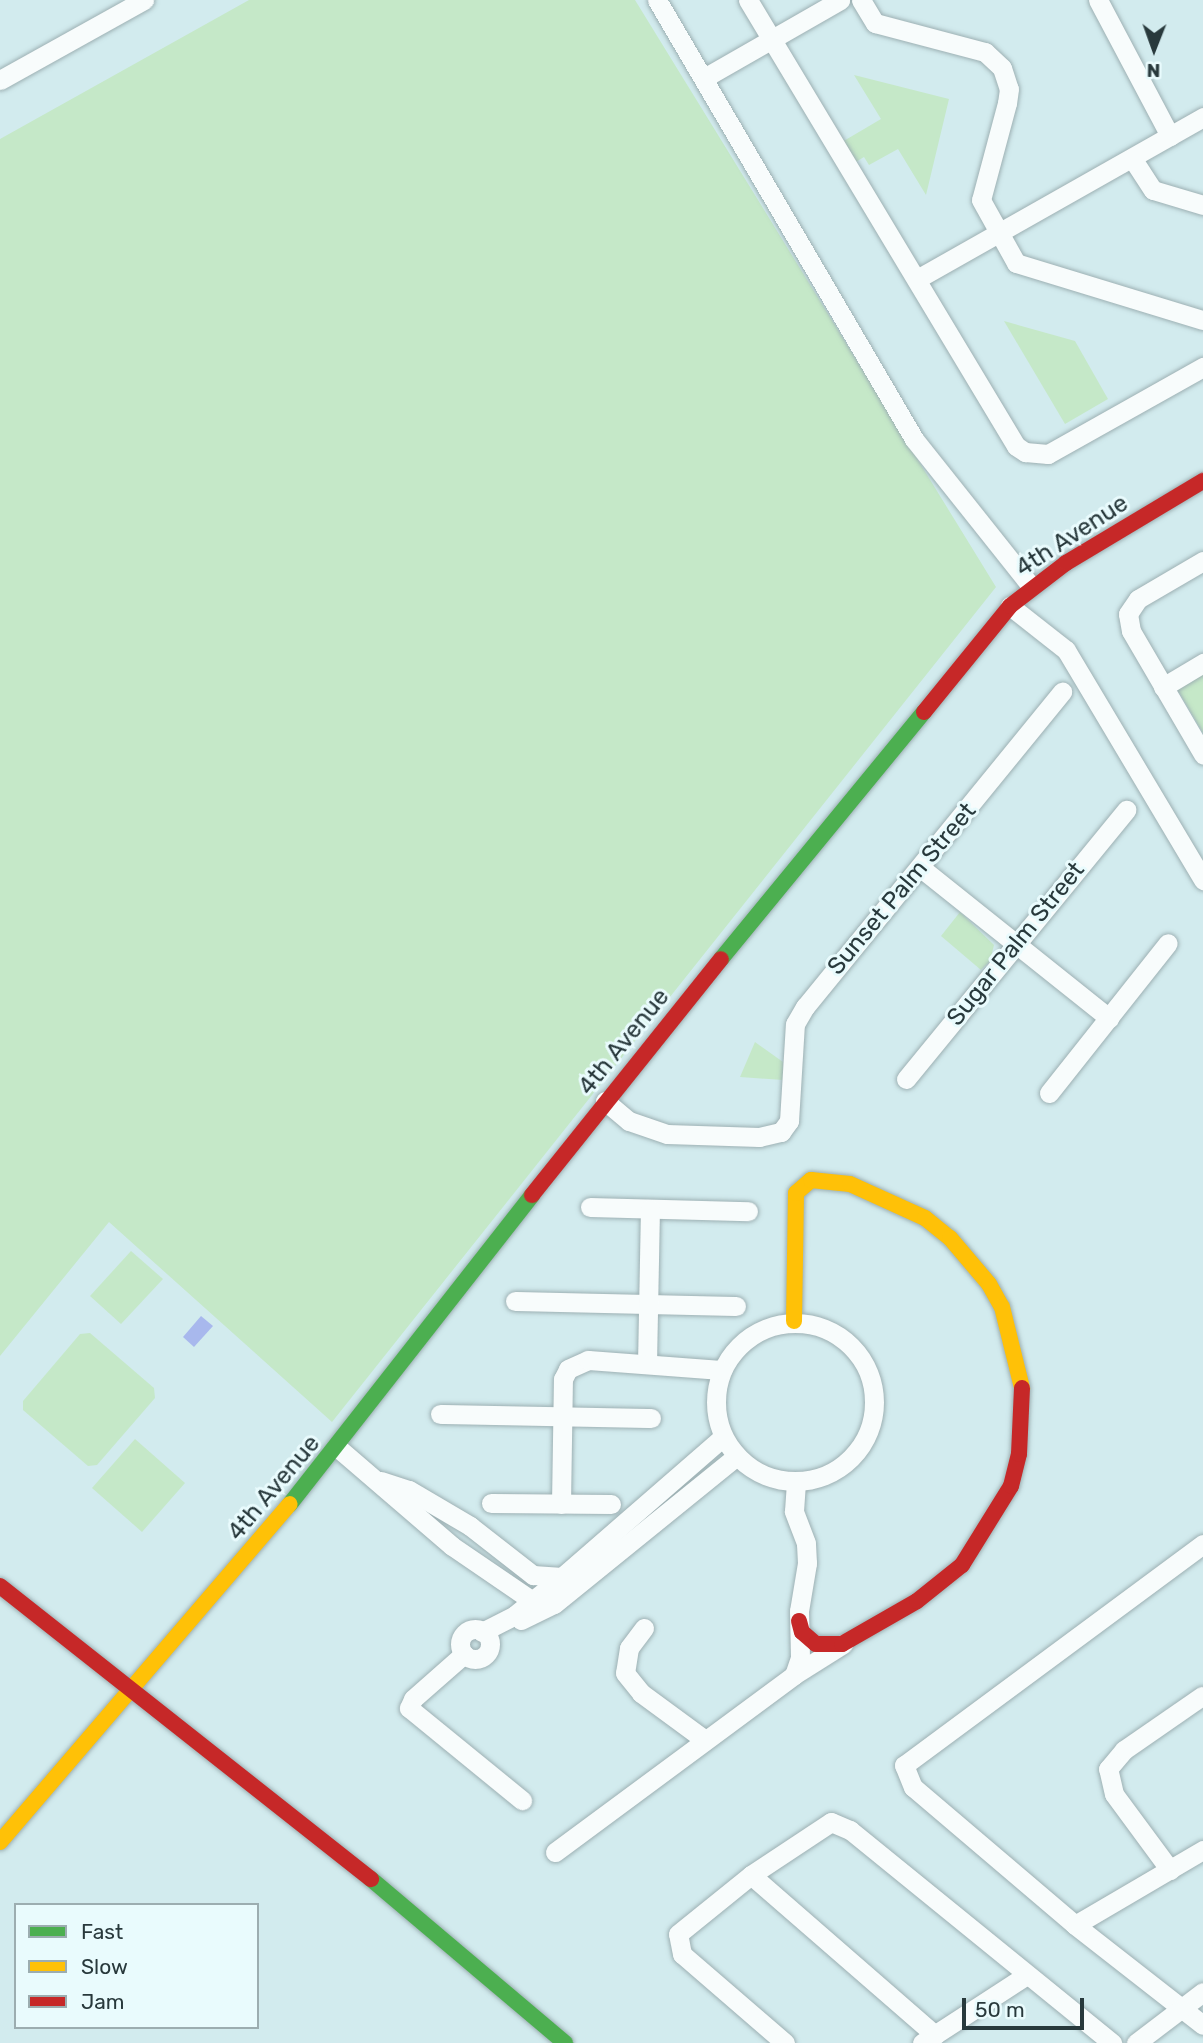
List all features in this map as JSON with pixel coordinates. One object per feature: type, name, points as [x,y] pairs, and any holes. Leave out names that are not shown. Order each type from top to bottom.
[{"type":"street","points":[[0,80],[144,0]]},
{"type":"street","points":[[657,0],[914,439],[1031,586]]},
{"type":"street","points":[[748,0],[1016,446],[1025,452],[1048,454],[1203,367]]},
{"type":"street","points":[[704,78],[840,0]]},
{"type":"street","points":[[861,0],[875,23],[985,52],[1002,68],[1009,89],[1007,103],[981,200],[1016,263],[1028,269],[1203,320]]},
{"type":"street","points":[[1098,0],[1170,136]]},
{"type":"street","points":[[917,279],[1203,117]]},
{"type":"street","points":[[1132,158],[1153,190],[1203,205]]},
{"type":"street","name":"4th Avenue","points":[[0,1842],[134,1691],[338,1448],[602,1104],[1010,606],[1031,586],[1203,481]]},
{"type":"street","points":[[1203,561],[1130,606],[1131,631],[1203,754]]},
{"type":"street","points":[[1010,606],[1066,650],[1203,880]]},
{"type":"street","points":[[1163,687],[1203,663]]},
{"type":"street","name":"Sunset Palm Street","points":[[602,1104],[648,1131],[700,1136],[771,1135],[789,1121],[795,1024],[820,987],[921,868],[1062,692]]},
{"type":"street","name":"Sugar Palm Street","points":[[906,1079],[1126,810]]},
{"type":"street","points":[[921,868],[1109,1018]]},
{"type":"street","points":[[1049,1093],[1168,943]]},
{"type":"street","points":[[555,1852],[794,1675],[927,1594],[976,1547],[1011,1486],[1019,1454],[1022,1377],[1002,1307],[989,1284],[950,1238],[925,1218],[849,1184],[811,1180],[796,1193],[794,1321]]},
{"type":"street","points":[[590,1207],[748,1211]]},
{"type":"street","points":[[647,1364],[650,1209]]},
{"type":"street","points":[[515,1301],[736,1306]]},
{"type":"street","points":[[794,1321],[845,1340],[868,1370],[875,1407],[870,1432],[856,1454],[837,1471],[796,1481],[761,1475],[737,1456],[723,1437],[716,1411],[722,1370],[746,1339],[794,1321]]},
{"type":"street","points":[[561,1504],[563,1379],[577,1362],[722,1370]]},
{"type":"street","points":[[440,1414],[651,1418]]},
{"type":"street","points":[[485,1635],[562,1577],[723,1437]]},
{"type":"street","points":[[338,1448],[452,1546],[530,1603],[554,1604]]},
{"type":"street","points":[[485,1635],[554,1604],[737,1456]]},
{"type":"street","points":[[374,1478],[409,1490],[470,1526],[533,1574],[562,1577]]},
{"type":"street","points":[[794,1675],[800,1658],[799,1621],[807,1554],[794,1511],[796,1481]]},
{"type":"street","points":[[491,1503],[611,1504]]},
{"type":"street","points":[[1203,1544],[904,1765],[912,1787],[1075,1925],[1203,2025]]},
{"type":"street","points":[[0,1586],[286,1809],[565,2043]]},
{"type":"street","points":[[799,1621],[802,1632],[816,1644],[833,1647],[850,1640]]},
{"type":"street","points":[[644,1628],[629,1648],[625,1673],[640,1693],[705,1740]]},
{"type":"street","points":[[485,1635],[485,1655],[472,1658],[464,1654],[413,1699],[410,1708],[522,1800]]},
{"type":"street","points":[[1170,1870],[1114,1794],[1108,1769],[1124,1749],[1202,1696]]},
{"type":"street","points":[[785,2043],[687,1959],[677,1941],[687,1923],[823,1823],[840,1824],[1024,1976],[1112,2043]]},
{"type":"street","points":[[1075,1925],[1203,1850]]},
{"type":"street","points":[[751,1875],[929,2039],[1024,1976]]},
{"type":"street","points":[[1136,2043],[1180,2006],[1203,1992]]},
{"type":"green space","points":[[249,0],[635,0],[996,587],[332,1422],[109,1222],[0,1356],[0,139]]},
{"type":"green space","points":[[854,75],[949,99],[926,195],[898,149],[869,165],[864,157],[854,163],[842,142],[881,119]]},
{"type":"green space","points":[[1004,321],[1075,341],[1108,399],[1065,424]]},
{"type":"green space","points":[[1203,674],[1203,733],[1177,689]]},
{"type":"green space","points":[[960,912],[994,945],[990,961],[981,970],[941,936]]},
{"type":"green space","points":[[755,1042],[783,1062],[783,1080],[740,1077]]},
{"type":"green space","points":[[131,1251],[163,1279],[121,1324],[90,1296]]},
{"type":"green space","points":[[90,1333],[154,1388],[155,1398],[97,1465],[88,1466],[23,1410],[23,1401],[80,1334]]},
{"type":"green space","points":[[135,1439],[185,1483],[142,1532],[92,1488]]},
{"type":"water","points":[[201,1316],[213,1326],[194,1347],[183,1337]]},
{"type":"traffic: fast","points":[[721,959],[924,712]]},
{"type":"traffic: fast","points":[[290,1504],[532,1195]]},
{"type":"traffic: fast","points":[[371,1879],[565,2043]]},
{"type":"traffic: slow","points":[[794,1321],[796,1193],[811,1180],[850,1184],[925,1218],[950,1238],[989,1284],[1002,1307],[1022,1388]]},
{"type":"traffic: slow","points":[[0,1842],[290,1504]]},
{"type":"traffic: jam","points":[[924,712],[1010,606],[1066,563],[1203,481]]},
{"type":"traffic: jam","points":[[532,1195],[721,959]]},
{"type":"traffic: jam","points":[[799,1621],[802,1632],[816,1644],[842,1644],[917,1601],[962,1565],[1011,1486],[1019,1454],[1022,1388]]},
{"type":"traffic: jam","points":[[0,1586],[371,1879]]}]
